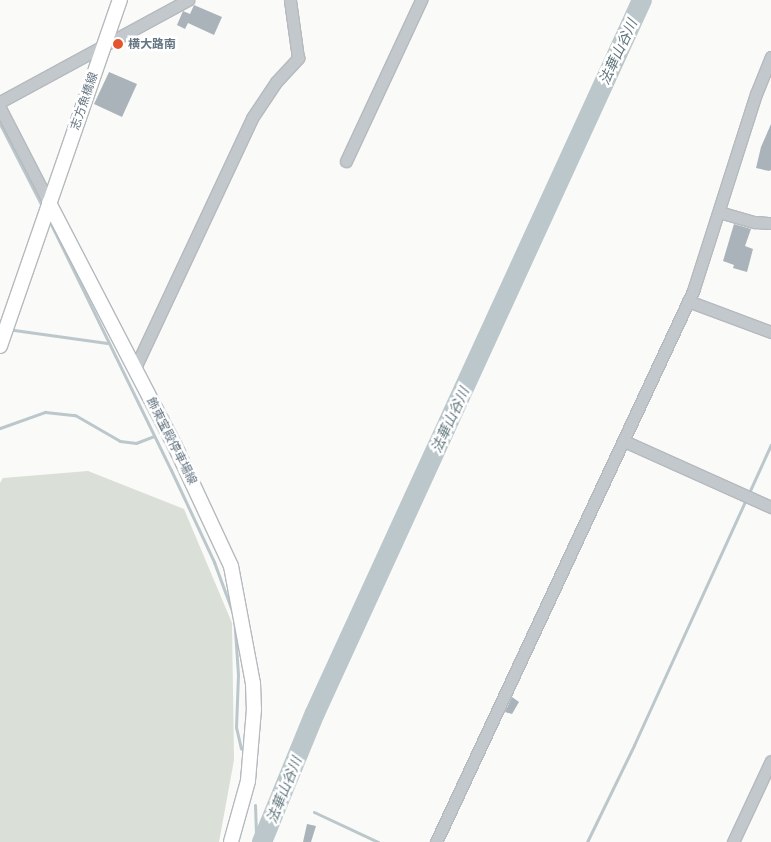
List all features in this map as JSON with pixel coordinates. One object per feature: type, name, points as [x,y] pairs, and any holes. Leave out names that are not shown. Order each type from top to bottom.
[{"type":"main road","name":"志方魚橋線","points":[[46,211],[104,45],[116,3]]},
{"type":"main road","name":"飾東宝殿停車場線","points":[[46,211],[134,368],[195,486],[231,566],[253,683],[254,709],[248,781],[231,842]]},
{"type":"main road","points":[[0,346],[46,211]]},
{"type":"street","points":[[0,102],[188,0]]},
{"type":"street","points":[[134,368],[252,118],[276,82],[298,58],[290,0]]},
{"type":"street","points":[[346,161],[421,0]]},
{"type":"street","points":[[436,842],[688,301],[719,212],[756,94],[771,57]]},
{"type":"street","points":[[0,108],[46,211]]},
{"type":"street","points":[[719,212],[755,222],[771,223]]},
{"type":"street","points":[[688,301],[771,332]]},
{"type":"street","points":[[624,441],[771,507]]},
{"type":"street","points":[[733,842],[771,761]]},
{"type":"shaded area","points":[[88,471],[184,509],[232,623],[234,760],[219,842],[0,842],[0,483],[3,478]]},
{"type":"building","points":[[194,5],[222,17],[214,35],[188,23],[185,29],[177,25],[183,11],[190,14]]},
{"type":"building","points":[[109,72],[137,84],[122,117],[94,104]]},
{"type":"building","points":[[771,124],[771,170],[769,171],[756,168],[761,147]]},
{"type":"building","points":[[734,224],[751,229],[745,246],[753,249],[747,272],[733,268],[734,265],[723,261]]},
{"type":"building","points":[[512,697],[519,702],[512,714],[505,712]]},
{"type":"building","points":[[307,824],[316,826],[311,842],[303,842]]},
{"type":"waterway","name":"法華山谷川","points":[[262,842],[315,713],[642,0]]},
{"type":"waterway","points":[[0,124],[43,208]]},
{"type":"waterway","points":[[49,220],[214,562],[234,616],[238,675],[236,727],[241,748]]},
{"type":"waterway","points":[[14,330],[107,343]]},
{"type":"waterway","points":[[0,428],[45,412],[75,415],[120,441],[136,443],[154,436]]},
{"type":"waterway","points":[[587,842],[634,745],[771,445]]},
{"type":"waterway","points":[[255,805],[256,842]]},
{"type":"waterway","points":[[314,812],[378,842]]},
{"type":"place","name":"横大路南","points":[[118,44]]}]
